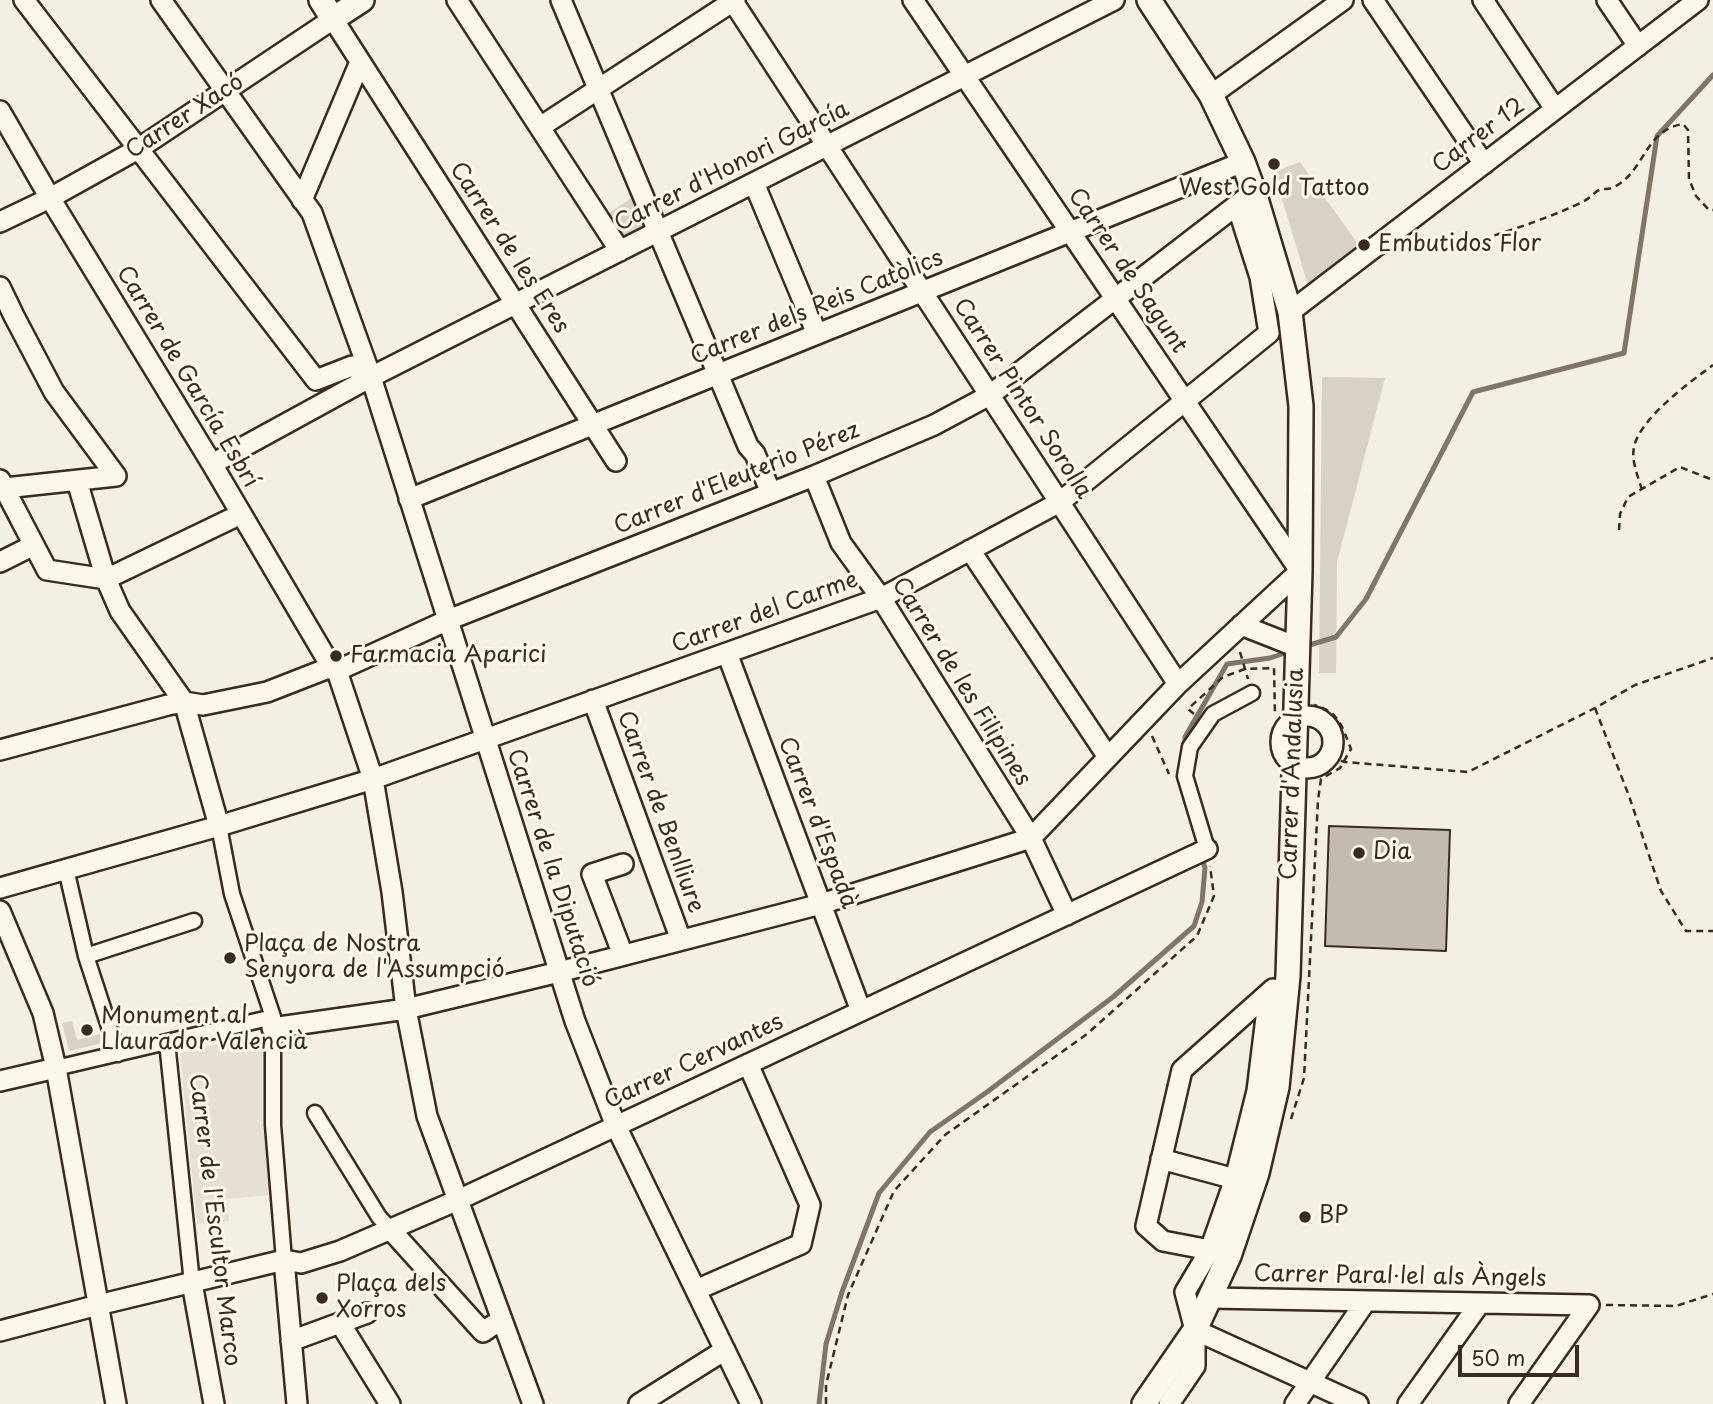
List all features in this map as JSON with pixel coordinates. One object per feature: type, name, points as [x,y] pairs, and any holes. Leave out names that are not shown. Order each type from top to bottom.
[{"type":"street","points":[[24,0],[316,380],[352,366],[371,377]]},
{"type":"street","name":"Carrer de la Diputació","points":[[161,0],[312,213],[371,377],[575,1021],[616,1126],[751,1404]]},
{"type":"street","name":"Carrer Xacó","points":[[0,222],[50,198],[138,149],[225,91],[327,10],[362,0]]},
{"type":"street","points":[[457,0],[620,251]]},
{"type":"street","points":[[561,0],[717,375],[771,493]]},
{"type":"street","points":[[540,127],[733,0]]},
{"type":"street","name":"Carrer Pintor Sorolla","points":[[733,0],[1178,684]]},
{"type":"street","name":"Carrer de Sagunt","points":[[913,0],[1300,571]]},
{"type":"street","name":"Carrer d'Honori García","points":[[212,464],[371,377],[1114,0]]},
{"type":"street","name":"Carrer d'Andalusia","points":[[1144,1404],[1195,1330],[1229,1256],[1260,1161],[1277,1087],[1287,976],[1300,571],[1301,406],[1290,312],[1246,198],[1243,162],[1211,95],[1149,0]]},
{"type":"street","points":[[1211,95],[1343,0]]},
{"type":"street","points":[[1373,0],[1484,164]]},
{"type":"street","points":[[1483,0],[1555,109]]},
{"type":"street","points":[[1607,0],[1638,46]]},
{"type":"street","name":"Carrer 12","points":[[1290,312],[1698,0]]},
{"type":"street","name":"Carrer de les Eres","points":[[327,10],[616,461]]},
{"type":"street","points":[[302,200],[360,62]]},
{"type":"street","name":"Carrer de García Esbrí","points":[[0,111],[334,668],[373,779],[392,892],[406,1009],[427,1116],[533,1404]]},
{"type":"street","name":"Carrer dels Reis Catòlics","points":[[410,499],[1243,162]]},
{"type":"street","points":[[754,183],[817,334]]},
{"type":"street","name":"Carrer d'Eleuterio Pérez","points":[[0,750],[168,705],[184,702],[203,705],[267,692],[326,669],[345,667],[448,620],[814,476],[934,425],[990,395],[1246,198]]},
{"type":"street","name":"Carrer del Carme","points":[[0,888],[373,779],[881,598],[1060,502],[1269,333],[1246,198]]},
{"type":"street","points":[[0,287],[54,392],[116,476],[77,481],[2,484],[47,570],[106,579],[241,514]]},
{"type":"street","name":"Carrer de les Filipines","points":[[814,476],[841,542],[881,598],[1031,838],[1067,915]]},
{"type":"street","points":[[77,481],[106,579],[120,611],[184,702],[219,826],[232,894],[272,1023],[275,1068],[273,1125],[298,1403]]},
{"type":"street","points":[[0,562],[34,545]]},
{"type":"street","points":[[970,550],[1108,757]]},
{"type":"street","points":[[0,1081],[167,1042],[242,1019],[272,1023],[406,1009],[821,904],[1031,838],[1178,684],[1300,571]]},
{"type":"street","points":[[1241,625],[1297,647]]},
{"type":"street","name":"Carrer d'Espadà","points":[[727,653],[861,1011]]},
{"type":"street","points":[[1207,849],[1185,776],[1190,747],[1213,714],[1252,693]]},
{"type":"street","name":"Carrer de Benlliure","points":[[593,700],[681,940]]},
{"type":"street","points":[[1293,765],[1309,769],[1318,767],[1329,758],[1334,748],[1332,732],[1328,725],[1314,717],[1295,715]]},
{"type":"street","name":"Carrer Cervantes","points":[[284,1260],[301,1263],[341,1251],[458,1200],[1207,849]]},
{"type":"street","points":[[622,955],[592,874],[623,864]]},
{"type":"street","points":[[66,869],[86,956],[118,1054]]},
{"type":"street","points":[[0,911],[43,1013],[56,1068],[116,1404]]},
{"type":"street","points":[[86,956],[194,921]]},
{"type":"street","points":[[1210,1250],[1163,1241],[1146,1226],[1182,1070],[1287,976]]},
{"type":"street","name":"Carrer d'Andalusia","points":[[1169,1404],[1195,1366],[1195,1330],[1185,1292],[1210,1250],[1235,1179],[1257,1091],[1269,993]]},
{"type":"street","name":"Carrer de l'Escultor Marco","points":[[167,1042],[192,1283],[214,1404]]},
{"type":"street","points":[[696,1290],[801,1244],[810,1205],[748,1064]]},
{"type":"street","points":[[315,1113],[379,1217],[482,1332],[502,1319]]},
{"type":"street","points":[[1161,1159],[1235,1179]]},
{"type":"street","points":[[0,1331],[284,1260]]},
{"type":"street","name":"Carrer Paral·lel als Àngels","points":[[1211,1298],[1589,1305]]},
{"type":"street","points":[[1295,1404],[1366,1301]]},
{"type":"street","points":[[1408,1404],[1480,1303]]},
{"type":"street","points":[[1519,1404],[1589,1305]]},
{"type":"street","points":[[292,1348],[340,1323],[367,1313]]},
{"type":"street","points":[[340,1323],[390,1404]]},
{"type":"street","points":[[1195,1330],[1358,1404]]},
{"type":"street","points":[[639,1404],[725,1350]]},
{"type":"path","points":[[1460,246],[1569,208],[1590,198],[1598,190],[1613,189],[1636,166],[1649,144],[1672,125],[1683,124],[1688,130],[1689,179],[1696,197],[1709,210],[1713,210]]},
{"type":"path","points":[[1642,489],[1634,465],[1634,446],[1648,419],[1713,365]]},
{"type":"path","points":[[1619,530],[1620,513],[1628,497],[1680,467],[1713,480]]},
{"type":"path","points":[[1241,625],[1238,648],[1252,693]]},
{"type":"path","points":[[1329,758],[1345,762],[1468,772],[1636,685],[1713,657]]},
{"type":"path","points":[[1213,714],[1205,704],[1193,715],[1188,709],[1223,677],[1245,668],[1274,668],[1275,716],[1295,715]]},
{"type":"path","points":[[1595,708],[1629,796],[1661,891],[1686,930],[1713,931]]},
{"type":"path","points":[[1148,728],[1169,774]]},
{"type":"path","points":[[826,1404],[826,1385],[848,1294],[894,1191],[945,1135],[1087,1034],[1197,936],[1214,896],[1207,849]]},
{"type":"path","points":[[1589,1305],[1676,1306],[1713,1294]]},
{"type":"shaded area","points":[[1300,162],[1362,250],[1309,289],[1274,172]]},
{"type":"shaded area","points":[[636,195],[648,225],[624,238],[609,213]]},
{"type":"shaded area","points":[[1322,377],[1385,378],[1337,562],[1336,673],[1319,673]]},
{"type":"shaded area","points":[[72,1021],[77,1040],[104,1033],[106,1042],[69,1051],[62,1023]]},
{"type":"shaded area","points":[[250,1036],[265,1052],[270,1195],[227,1199],[229,1221],[197,1224],[180,1053]]},
{"type":"building","points":[[1329,826],[1450,830],[1446,951],[1325,946]]},
{"type":"waterway","points":[[1303,647],[1336,637],[1366,599],[1473,392],[1624,353],[1657,136],[1713,75]]},
{"type":"waterway","points":[[1185,749],[1185,737],[1227,664],[1270,658],[1291,651]]},
{"type":"waterway","points":[[819,1404],[826,1344],[842,1292],[879,1193],[930,1132],[1113,997],[1194,926],[1202,902],[1205,868],[1201,855]]},
{"type":"place","name":"West Gold Tattoo","points":[[1274,164]]},
{"type":"place","name":"Embutidos Flor","points":[[1364,245]]},
{"type":"place","name":"Farmacia Aparici","points":[[336,656]]},
{"type":"place","name":"Dia","points":[[1359,853]]},
{"type":"place","name":"Plaça de Nostra Senyora de l'Assumpció","points":[[230,958]]},
{"type":"place","name":"Monument al Llaurador Valencià","points":[[87,1030]]},
{"type":"place","name":"BP","points":[[1305,1217]]},
{"type":"place","name":"Plaça dels Xorros","points":[[322,1298]]}]
